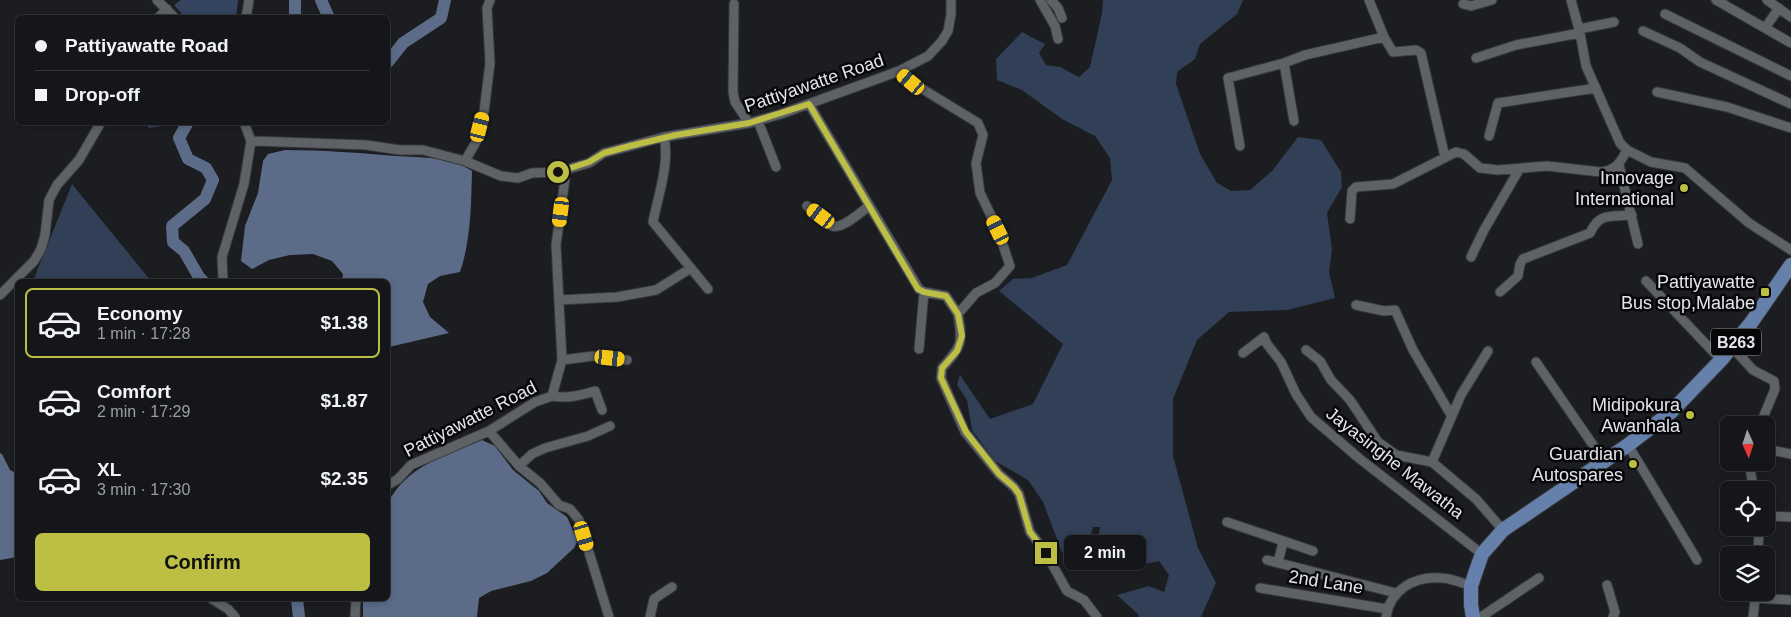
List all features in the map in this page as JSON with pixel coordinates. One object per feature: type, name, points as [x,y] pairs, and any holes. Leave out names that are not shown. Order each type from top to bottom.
[{"type":"main road","name":"B263","points":[[1473,617],[1470,605],[1471,586],[1482,554],[1502,530],[1628,445],[1671,412],[1721,360],[1751,323],[1791,265]]},
{"type":"street","points":[[158,0],[172,15]]},
{"type":"street","points":[[246,15],[249,0]]},
{"type":"street","points":[[465,161],[476,142],[484,112],[490,63],[487,8],[490,0]]},
{"type":"street","name":"Pattiyawatte Road","points":[[390,484],[398,479],[410,465],[490,432],[535,402],[552,396],[562,360],[556,245],[565,179],[558,172],[589,162],[604,153],[664,137],[754,122],[899,71],[928,56],[942,41],[948,31],[951,0]]},
{"type":"street","points":[[1040,0],[1055,26],[1058,39]]},
{"type":"street","points":[[1052,0],[1062,18]]},
{"type":"street","points":[[1369,0],[1384,37],[1393,52],[1416,50],[1421,53],[1444,157]]},
{"type":"street","points":[[1463,4],[1471,6],[1492,0]]},
{"type":"street","points":[[1571,0],[1580,31],[1586,66],[1620,143],[1627,150],[1651,162],[1685,168],[1749,223],[1791,250]]},
{"type":"street","points":[[1716,0],[1791,44]]},
{"type":"street","points":[[1767,0],[1791,17]]},
{"type":"street","points":[[734,4],[733,92],[735,102],[754,122],[776,167]]},
{"type":"street","points":[[1765,28],[1779,8]]},
{"type":"street","points":[[161,15],[167,9]]},
{"type":"street","points":[[1665,14],[1791,76]]},
{"type":"street","points":[[1476,58],[1516,45],[1614,22]]},
{"type":"street","points":[[1643,32],[1680,48],[1700,62],[1791,104]]},
{"type":"street","points":[[1240,146],[1228,78],[1284,63],[1305,55],[1384,37]]},
{"type":"street","points":[[1284,63],[1294,121]]},
{"type":"street","points":[[899,71],[911,82],[978,123],[983,135],[976,163],[980,193],[998,230],[1010,266],[995,283],[976,293],[958,314]]},
{"type":"street","points":[[1489,136],[1498,103],[1596,88]]},
{"type":"street","points":[[1657,92],[1727,107],[1791,128]]},
{"type":"street","points":[[809,104],[918,289],[946,296],[958,314],[962,336],[957,351],[942,368],[941,378],[961,423],[994,467],[1019,494],[1030,532],[1046,553],[1067,591],[1084,600],[1094,615]]},
{"type":"street","points":[[16,279],[34,261],[41,249],[45,235],[49,200],[57,185],[79,160],[99,125]]},
{"type":"street","points":[[223,279],[222,256],[244,184],[251,141],[245,125]]},
{"type":"street","points":[[664,137],[666,147],[664,172],[653,222],[708,288]]},
{"type":"street","points":[[251,141],[366,144],[400,150],[423,150],[465,161],[501,176],[518,178],[532,173],[558,172]]},
{"type":"street","points":[[1350,219],[1352,190],[1356,187],[1393,184],[1456,152],[1464,154],[1480,168],[1498,170],[1546,166],[1601,172],[1618,165],[1627,150]]},
{"type":"street","points":[[1618,165],[1638,244]]},
{"type":"street","points":[[1471,257],[1484,230],[1520,168]]},
{"type":"street","points":[[807,206],[831,226],[836,227],[869,206]]},
{"type":"street","points":[[1500,292],[1518,276],[1523,259],[1590,233],[1595,223],[1602,218],[1632,215]]},
{"type":"street","points":[[559,300],[617,297],[656,290],[691,268]]},
{"type":"street","points":[[0,295],[15,280]]},
{"type":"street","points":[[1646,281],[1721,360]]},
{"type":"street","points":[[919,348],[924,292]]},
{"type":"street","points":[[1356,305],[1384,311],[1395,310],[1413,350],[1451,415]]},
{"type":"street","name":"Jayasinghe Mawatha","points":[[1242,354],[1264,336],[1267,344],[1281,362],[1296,394],[1310,417],[1360,459],[1482,554]]},
{"type":"street","points":[[1732,346],[1753,370],[1774,381],[1775,390],[1764,416]]},
{"type":"street","points":[[1306,350],[1320,361],[1331,380],[1350,400],[1378,442],[1396,455],[1432,462],[1476,499],[1502,530]]},
{"type":"street","points":[[1432,462],[1461,395],[1488,351]]},
{"type":"street","points":[[562,360],[593,356],[627,360]]},
{"type":"street","points":[[1536,362],[1604,461]]},
{"type":"street","points":[[552,396],[561,398],[595,391],[602,410]]},
{"type":"street","points":[[519,466],[532,454],[545,448],[588,436],[610,426]]},
{"type":"street","points":[[490,432],[519,466],[540,484],[559,505],[570,509],[579,520],[609,617]]},
{"type":"street","points":[[1628,445],[1696,560]]},
{"type":"street","points":[[1775,451],[1791,454]]},
{"type":"street","points":[[1775,516],[1791,517]]},
{"type":"street","points":[[1227,522],[1312,551]]},
{"type":"street","points":[[1278,563],[1283,542]]},
{"type":"street","points":[[1267,560],[1396,593]]},
{"type":"street","points":[[1387,613],[1396,593],[1413,582],[1422,579],[1442,578],[1471,586]]},
{"type":"street","points":[[1481,617],[1539,578]]},
{"type":"street","points":[[1607,585],[1615,612],[1613,617]]},
{"type":"street","points":[[650,617],[654,599],[672,587]]},
{"type":"street","name":"2nd Lane","points":[[1260,588],[1387,613]]},
{"type":"street","points":[[1775,598],[1791,600]]},
{"type":"street","points":[[215,601],[228,609],[235,617]]},
{"type":"street","points":[[355,617],[356,601]]},
{"type":"street","points":[[1753,617],[1754,601]]},
{"type":"shaded area","points":[[181,0],[238,0],[236,15],[183,15],[174,5]]},
{"type":"shaded area","points":[[1103,0],[1243,0],[1237,14],[1200,44],[1195,59],[1177,72],[1176,84],[1200,154],[1217,183],[1231,191],[1250,190],[1272,171],[1298,137],[1321,140],[1341,172],[1342,187],[1327,213],[1332,249],[1329,272],[1335,298],[1287,310],[1229,312],[1197,340],[1173,399],[1173,456],[1198,548],[1216,583],[1201,617],[1139,617],[1117,595],[1149,586],[1164,592],[1169,575],[1159,561],[1132,567],[1117,550],[1101,551],[1097,548],[1100,527],[1093,527],[1087,551],[1076,556],[1062,552],[1043,502],[1028,480],[995,461],[972,430],[967,400],[957,385],[960,375],[990,419],[1033,404],[1063,344],[999,291],[1013,279],[1032,278],[1067,265],[1112,180],[1110,158],[1095,136],[1062,119],[1022,90],[997,80],[996,59],[1022,32],[1045,44],[1039,53],[1046,65],[1060,67],[1079,77],[1090,67]]},
{"type":"shaded area","points":[[148,125],[167,125],[149,128]]},
{"type":"shaded area","points":[[285,150],[436,159],[464,166],[472,171],[468,235],[460,272],[440,276],[428,284],[423,302],[430,317],[449,333],[390,347],[390,279],[342,279],[343,274],[332,261],[313,254],[290,255],[269,260],[252,269],[241,261],[245,226],[258,193],[263,161],[268,154]]},
{"type":"shaded area","points":[[72,184],[149,279],[34,279]]},
{"type":"shaded area","points":[[482,440],[495,446],[513,470],[539,491],[547,503],[567,517],[577,542],[574,548],[547,573],[531,581],[491,591],[479,598],[477,617],[363,617],[363,601],[390,601],[390,500],[405,480],[416,471],[442,457]]},
{"type":"shaded area","points":[[0,453],[10,470],[15,472],[15,557],[0,560]]},
{"type":"waterway","points":[[295,0],[295,15]]},
{"type":"waterway","points":[[321,0],[328,15]]},
{"type":"waterway","points":[[390,59],[403,43],[441,18],[445,0]]},
{"type":"waterway","points":[[186,125],[179,138],[188,159],[206,168],[213,180],[205,199],[172,226],[173,242],[184,251],[201,279]]},
{"type":"waterway","points":[[297,601],[299,617]]},
{"type":"place","name":"Innovage International","points":[[1684,188]]},
{"type":"place","name":"Pattiyawatte Bus stop,Malabe","points":[[1765,292]]},
{"type":"place","name":"Midipokura Awanhala","points":[[1690,415]]},
{"type":"place","name":"Guardian Autospares","points":[[1633,464]]},
{"type":"route","points":[[558,172],[589,162],[604,153],[688,132],[749,123],[809,104],[918,289],[946,296],[958,314],[962,336],[957,351],[942,368],[941,378],[966,432],[999,474],[1019,494],[1030,532],[1046,553]]}]
